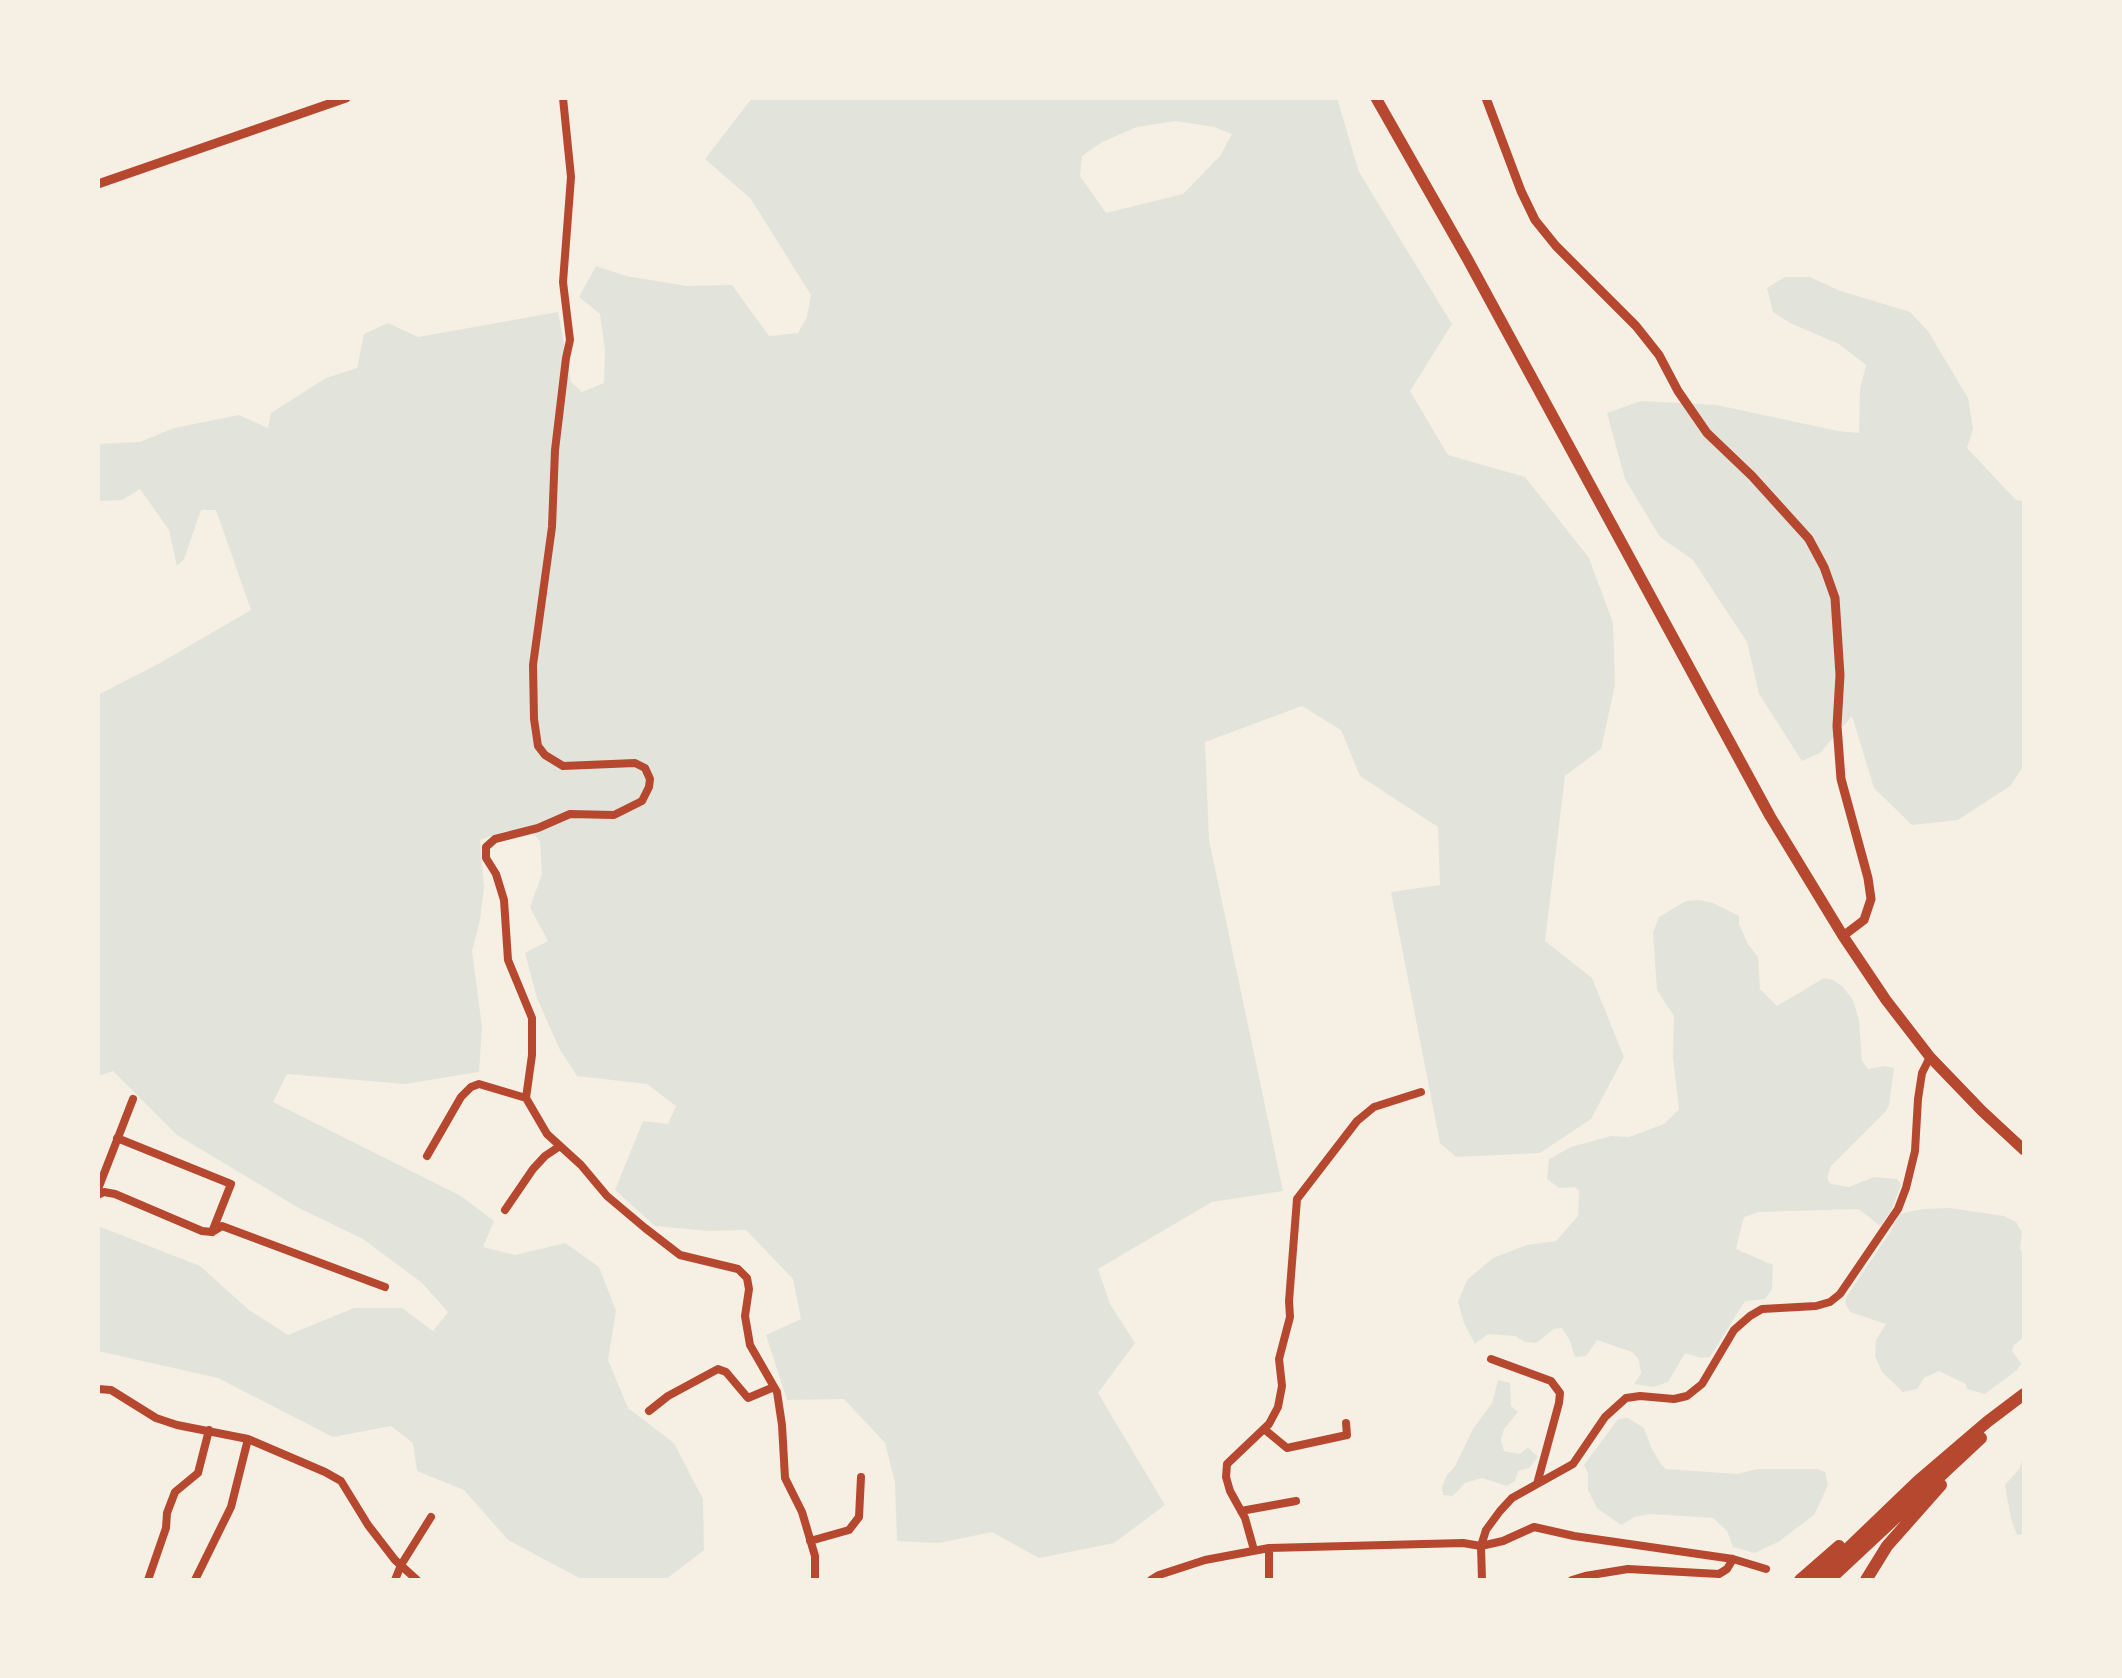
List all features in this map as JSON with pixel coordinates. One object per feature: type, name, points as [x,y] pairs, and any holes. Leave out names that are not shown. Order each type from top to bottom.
[{"type":"highway","points":[[1829,1580],[2024,1397]]},
{"type":"highway","points":[[1815,1580],[1918,1482],[1987,1422],[2024,1397]]},
{"type":"highway","points":[[1866,1580],[1886,1546],[1974,1444]]},
{"type":"highway","points":[[1800,1580],[1878,1511],[1918,1482]]},
{"type":"main road","points":[[1376,98],[1770,816],[1843,936],[1930,1057],[2024,1150]]},
{"type":"street","points":[[98,184],[346,98]]},
{"type":"street","points":[[563,98],[572,177],[563,282],[570,340],[555,450],[552,526],[532,665],[534,719],[538,746],[563,766],[635,763],[645,768],[650,788],[642,801],[614,816],[570,814],[538,828],[495,839],[486,847],[486,858],[504,900],[508,960],[532,1018],[526,1098],[547,1134],[608,1196],[680,1255],[738,1270],[747,1278],[745,1316],[750,1345],[774,1387],[786,1478],[810,1541],[814,1580]]},
{"type":"street","points":[[1486,98],[1535,220],[1636,326],[1707,433],[1810,538],[1824,567],[1835,598],[1841,780],[1871,899],[1864,920],[1843,936]]},
{"type":"street","points":[[1482,1580],[1481,1546],[1486,1530],[1500,1511],[1512,1498],[1572,1464],[1612,1408],[1626,1398],[1686,1396],[1702,1384],[1734,1330],[1750,1316],[1762,1309],[1816,1306],[1840,1294],[1898,1208],[1906,1188],[1916,1151],[1922,1073],[1930,1057]]},
{"type":"street","points":[[427,1156],[461,1097],[471,1087],[480,1084],[526,1098]]},
{"type":"street","points":[[1254,1550],[1230,1491],[1227,1464],[1269,1424],[1278,1408],[1282,1386],[1279,1360],[1290,1317],[1297,1199],[1357,1121],[1374,1107],[1422,1092]]},
{"type":"street","points":[[133,1099],[98,1192],[115,1194],[202,1231],[212,1232],[222,1226],[385,1287]]},
{"type":"street","points":[[117,1138],[231,1184],[212,1232]]},
{"type":"street","points":[[505,1210],[532,1169],[560,1146]]},
{"type":"street","points":[[1491,1359],[1551,1380],[1560,1392],[1537,1484]]},
{"type":"street","points":[[649,1411],[718,1369],[726,1372],[748,1398],[774,1387]]},
{"type":"street","points":[[98,1389],[111,1390],[156,1418],[248,1439],[326,1472],[340,1481],[368,1525],[417,1580]]},
{"type":"street","points":[[1264,1429],[1287,1448],[1347,1435],[1346,1423]]},
{"type":"street","points":[[148,1580],[166,1528],[167,1513],[176,1492],[198,1473],[209,1430]]},
{"type":"street","points":[[195,1580],[231,1507],[248,1439]]},
{"type":"street","points":[[810,1541],[849,1530],[860,1517],[861,1477]]},
{"type":"street","points":[[1241,1511],[1296,1501]]},
{"type":"street","points":[[394,1580],[431,1517]]},
{"type":"street","points":[[1150,1580],[1206,1560],[1254,1550],[1481,1546],[1534,1527],[1766,1568]]},
{"type":"street","points":[[1269,1548],[1269,1580]]},
{"type":"street","points":[[1572,1580],[1628,1569],[1719,1574],[1732,1559]]},
{"type":"shaded area","points":[[752,98],[1337,98],[1359,172],[1452,324],[1410,391],[1448,455],[1525,477],[1589,558],[1613,623],[1615,685],[1601,749],[1565,776],[1545,941],[1592,978],[1624,1057],[1591,1119],[1540,1153],[1456,1157],[1440,1143],[1391,892],[1440,885],[1438,827],[1360,776],[1341,730],[1302,706],[1205,742],[1209,840],[1283,1191],[1212,1202],[1098,1269],[1110,1304],[1135,1343],[1098,1393],[1165,1505],[1114,1543],[1039,1558],[992,1532],[939,1543],[897,1541],[895,1482],[885,1443],[844,1399],[787,1400],[766,1335],[801,1319],[793,1279],[746,1230],[655,1226],[615,1190],[643,1121],[668,1124],[676,1106],[647,1084],[577,1076],[559,1048],[537,998],[525,953],[548,941],[530,907],[542,874],[540,841],[531,831],[506,831],[480,840],[484,887],[472,951],[482,1027],[479,1072],[405,1084],[287,1074],[273,1102],[461,1196],[494,1221],[483,1247],[515,1255],[565,1243],[599,1267],[616,1311],[608,1360],[628,1408],[674,1443],[703,1499],[704,1550],[665,1580],[583,1580],[508,1540],[464,1490],[417,1471],[413,1443],[391,1426],[333,1437],[218,1378],[98,1351],[98,1226],[200,1266],[249,1310],[288,1335],[354,1308],[402,1308],[433,1331],[448,1312],[422,1283],[363,1239],[299,1208],[177,1135],[113,1071],[98,1076],[98,695],[251,610],[216,510],[201,510],[184,559],[177,566],[169,530],[140,489],[122,500],[98,498],[98,444],[140,442],[174,428],[239,415],[268,428],[271,413],[326,378],[357,368],[364,334],[388,323],[418,337],[558,312],[571,382],[582,392],[604,383],[600,314],[579,297],[596,266],[626,276],[687,286],[732,285],[769,336],[798,333],[807,317],[811,295],[751,199],[705,159]],"holes":[[[1175,121],[1232,134],[1220,156],[1183,194],[1106,213],[1080,176],[1082,156],[1102,142],[1137,127]]]},
{"type":"shaded area","points":[[1785,277],[1810,277],[1838,290],[1910,312],[1928,331],[1968,398],[1973,429],[1967,448],[2016,500],[2024,501],[2024,765],[2010,786],[1958,820],[1912,825],[1874,788],[1852,716],[1820,753],[1802,761],[1759,694],[1747,642],[1693,560],[1660,537],[1625,479],[1607,413],[1641,401],[1717,405],[1859,433],[1860,389],[1866,365],[1839,344],[1773,312],[1767,288]]},
{"type":"shaded area","points":[[1699,900],[1739,916],[1748,944],[1758,957],[1760,989],[1777,1006],[1824,978],[1842,986],[1853,1000],[1859,1020],[1862,1061],[1868,1069],[1894,1068],[1889,1105],[1831,1166],[1827,1178],[1831,1184],[1849,1187],[1874,1177],[1897,1179],[1901,1185],[1891,1211],[1880,1226],[1859,1209],[1759,1212],[1744,1217],[1736,1249],[1773,1265],[1772,1289],[1765,1299],[1745,1301],[1710,1357],[1685,1353],[1668,1382],[1653,1387],[1634,1384],[1641,1374],[1639,1360],[1632,1352],[1597,1340],[1586,1356],[1575,1357],[1562,1328],[1554,1329],[1536,1343],[1515,1336],[1488,1334],[1475,1344],[1458,1302],[1467,1280],[1493,1258],[1527,1245],[1556,1241],[1578,1216],[1579,1191],[1575,1187],[1559,1188],[1547,1179],[1549,1159],[1571,1147],[1611,1136],[1629,1137],[1664,1124],[1679,1109],[1673,1057],[1674,1016],[1657,990],[1653,933],[1659,917],[1686,901]]},
{"type":"shaded area","points":[[1950,1208],[2004,1216],[2016,1222],[2022,1233],[2024,1337],[2012,1351],[2021,1363],[1985,1394],[1967,1389],[1966,1384],[1939,1371],[1924,1378],[1917,1389],[1903,1392],[1882,1372],[1875,1356],[1876,1340],[1886,1324],[1850,1312],[1845,1303],[1899,1214]]},
{"type":"shaded area","points":[[1498,1380],[1510,1383],[1511,1406],[1518,1412],[1504,1429],[1504,1451],[1520,1454],[1528,1447],[1538,1457],[1529,1468],[1518,1471],[1515,1481],[1507,1486],[1482,1478],[1465,1483],[1453,1496],[1443,1495],[1447,1475],[1492,1403]]},
{"type":"shaded area","points":[[1628,1418],[1644,1428],[1666,1469],[1738,1474],[1757,1469],[1817,1469],[1825,1472],[1828,1485],[1814,1515],[1778,1542],[1755,1553],[1733,1547],[1727,1531],[1713,1518],[1650,1514],[1621,1525],[1597,1508],[1588,1490],[1584,1465],[1618,1419]]},
{"type":"shaded area","points":[[2024,1456],[2024,1534],[2017,1535],[2005,1485]]}]
